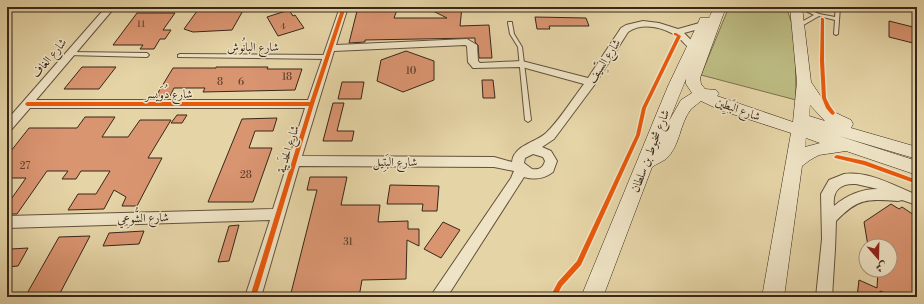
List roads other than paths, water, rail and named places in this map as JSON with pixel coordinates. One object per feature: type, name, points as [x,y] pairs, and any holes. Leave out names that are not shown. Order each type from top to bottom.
[{"type":"main road","name":"شارع شخبوط بن سلطان","points":[[592,297],[692,46],[713,7]]},
{"type":"main road","points":[[646,162],[654,160],[664,152],[685,105],[692,99],[703,95],[693,84],[693,78],[720,7]]},
{"type":"main road","points":[[773,297],[800,125],[804,82],[802,43],[796,7]]},
{"type":"main road","points":[[804,82],[818,108],[831,118],[843,124],[897,141],[917,153]]},
{"type":"main road","name":"شارع البَطِين","points":[[703,95],[726,106],[917,153]]},
{"type":"main road","name":"شارع البَطِين","points":[[800,125],[857,149],[917,168]]},
{"type":"main road","points":[[794,164],[805,154],[821,148],[832,147],[857,149]]},
{"type":"street","name":"شارع الغاف","points":[[7,127],[111,7]]},
{"type":"street","name":"شارع الحدَيبة","points":[[253,297],[328,53],[344,7]]},
{"type":"street","name":"شارع السِّيف","points":[[438,297],[513,185],[522,161],[550,136],[590,82],[628,26],[635,24],[651,24],[677,32],[692,46]]},
{"type":"street","points":[[677,32],[703,24]]},
{"type":"street","points":[[328,53],[467,42],[472,45],[473,62],[475,65],[480,67],[522,64],[590,82]]},
{"type":"street","name":"شارع دُوَيسر","points":[[27,104],[312,104]]},
{"type":"street","points":[[513,185],[541,174],[549,169],[551,166],[548,146],[550,136]]},
{"type":"street","points":[[536,175],[530,174],[522,161],[538,150],[550,158]]},
{"type":"street","name":"شارع البَتِيل","points":[[295,162],[522,161]]},
{"type":"street","points":[[824,297],[830,218],[826,204],[832,185],[841,180],[862,180],[888,188],[912,198]]},
{"type":"street","points":[[830,218],[849,200],[858,196],[876,194],[912,198]]},
{"type":"street","name":"شارع الشُّوعِي","points":[[7,222],[278,214]]},
{"type":"lane","points":[[800,7],[818,15],[837,19]]},
{"type":"lane","points":[[836,34],[838,7]]},
{"type":"lane","points":[[798,26],[818,15]]},
{"type":"lane","points":[[510,23],[512,36],[520,47],[528,120]]},
{"type":"lane","name":"شارع البانُوش","points":[[180,56],[328,53]]},
{"type":"lane","points":[[69,54],[147,55]]}]
